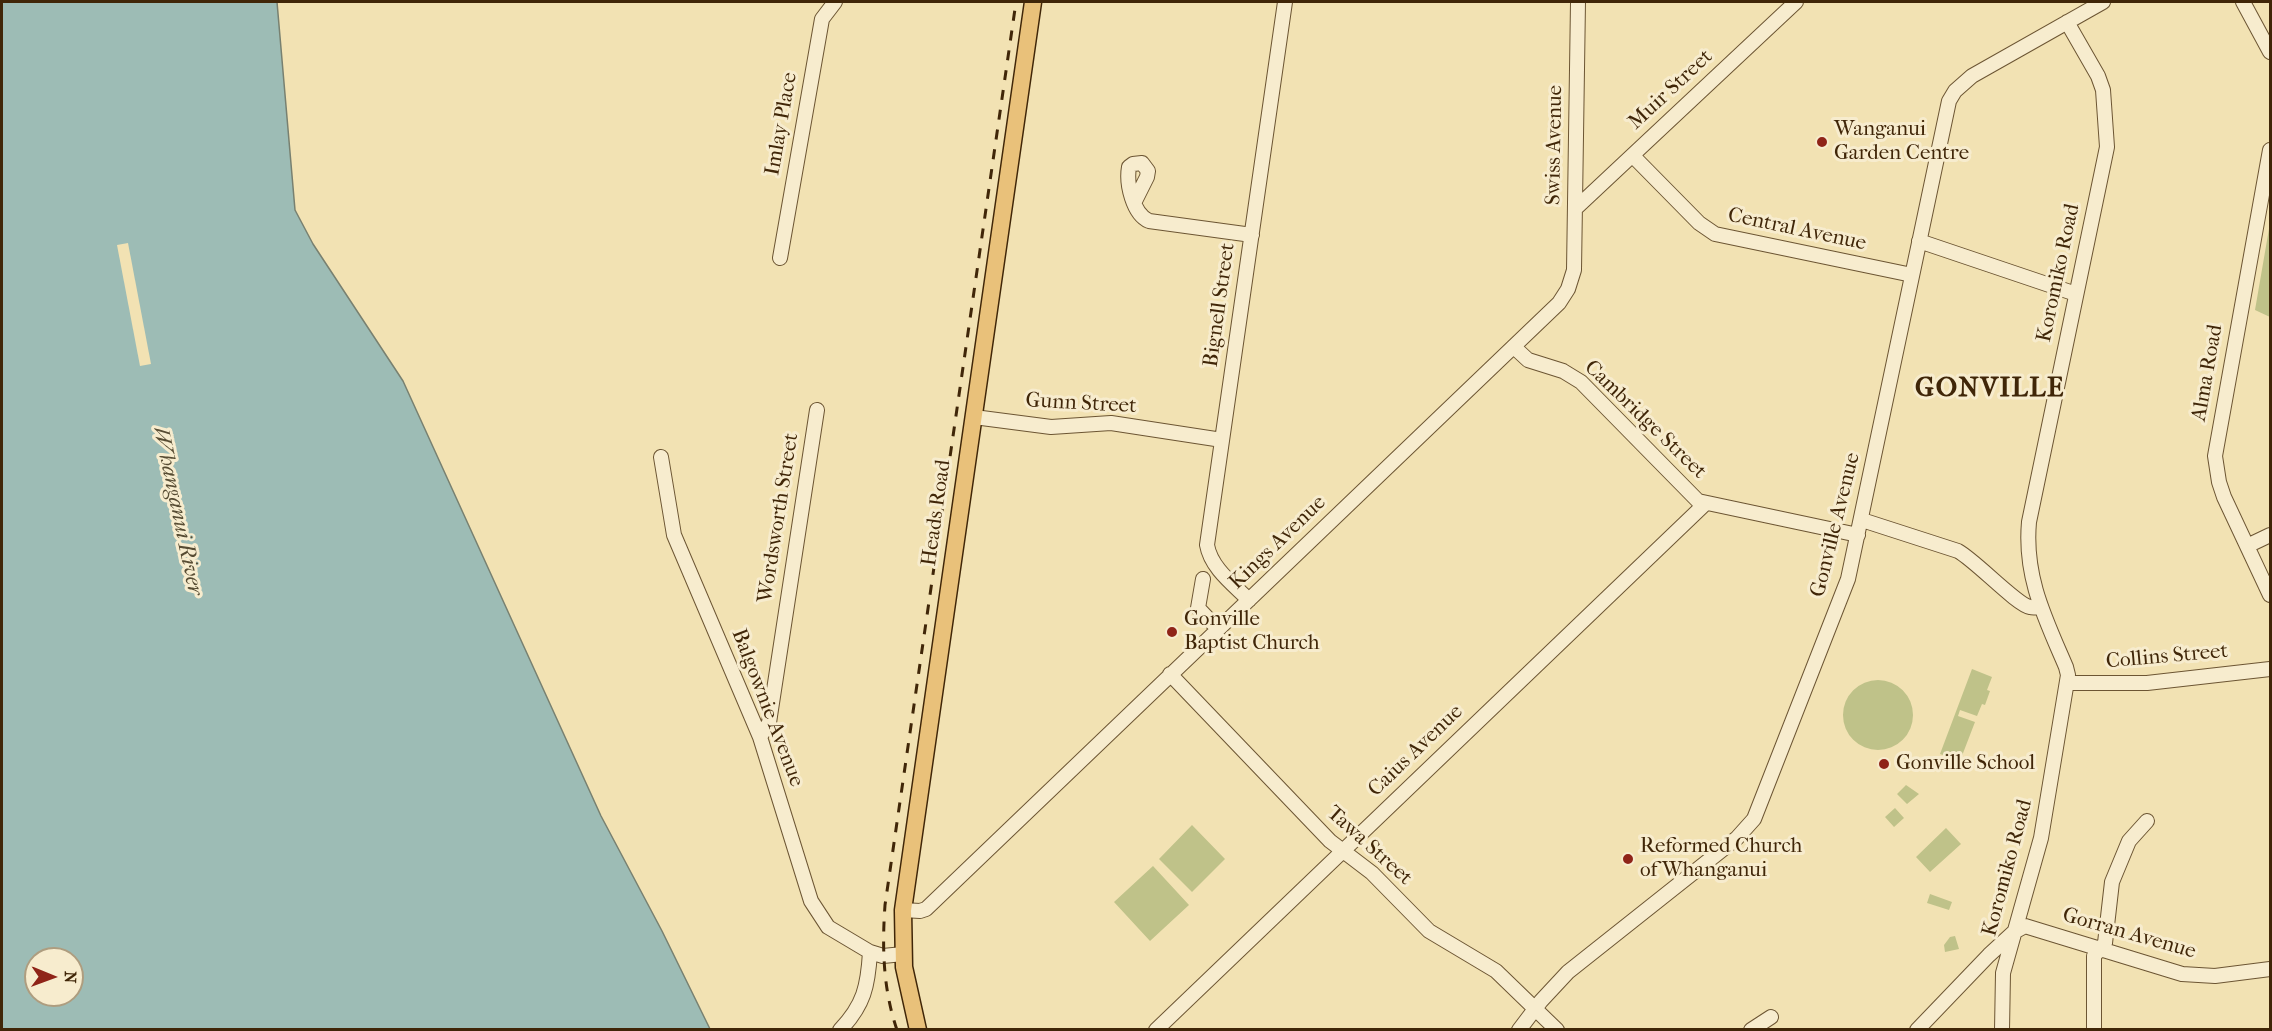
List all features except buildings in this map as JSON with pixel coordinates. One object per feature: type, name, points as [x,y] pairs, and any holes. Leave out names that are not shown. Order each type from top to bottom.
[{"type":"main road","name":"Heads Road","points":[[918,1029],[908,991],[903,954],[903,910],[1033,2]]},
{"type":"street","name":"Imlay Place","points":[[780,258],[822,19],[835,2]]},
{"type":"street","name":"Bignell Street","points":[[1249,600],[1216,565],[1209,551],[1209,534],[1285,2]]},
{"type":"street","name":"Swiss Avenue","points":[[1568,289],[1574,270],[1578,2]]},
{"type":"street","name":"Muir Street","points":[[1575,209],[1796,2]]},
{"type":"street","name":"Gonville Avenue","points":[[1519,1029],[1568,972],[1737,838],[1755,819],[1845,588],[1862,519],[1945,114],[1954,91],[1972,76],[2103,2]]},
{"type":"street","points":[[2243,2],[2271,52]]},
{"type":"street","name":"Koromiko Road","points":[[2002,1029],[2003,973],[2041,838],[2067,683],[2066,668],[2040,607],[2029,559],[2027,541],[2029,522],[2107,147],[2103,90],[2098,76],[2067,22]]},
{"type":"street","name":"Alma Road","points":[[2271,150],[2215,456],[2219,482],[2271,595]]},
{"type":"street","name":"Central Avenue","points":[[1633,156],[1699,223],[1715,234],[1912,275]]},
{"type":"street","points":[[1134,203],[1136,211],[1142,218],[1149,221],[1252,235]]},
{"type":"street","points":[[1919,242],[2076,294]]},
{"type":"street","name":"Kings Avenue","points":[[903,910],[926,909],[1514,347],[1559,303],[1568,289]]},
{"type":"street","name":"Cambridge Street","points":[[1514,347],[1528,360],[1563,370],[1581,382],[1698,501],[1858,535]]},
{"type":"street","name":"Wordsworth Street","points":[[760,736],[769,723],[817,410]]},
{"type":"street","name":"Gunn Street","points":[[974,417],[1051,427],[1110,423],[1222,440]]},
{"type":"street","name":"Balgownie Avenue","points":[[661,457],[674,535],[760,736],[807,889],[816,911],[828,927],[870,952],[883,956],[903,954]]},
{"type":"street","name":"Caius Avenue","points":[[1156,1029],[1706,503]]},
{"type":"street","points":[[1862,519],[1958,551],[1971,559],[2019,601],[2029,607],[2040,607]]},
{"type":"street","points":[[2247,546],[2271,535]]},
{"type":"street","points":[[1203,579],[1198,608],[1218,629]]},
{"type":"street","name":"Collins Street","points":[[2067,683],[2147,683],[2271,669]]},
{"type":"street","name":"Tawa Street","points":[[1170,674],[1315,826],[1342,851],[1372,873],[1429,931],[1496,971],[1557,1029]]},
{"type":"street","points":[[2094,1029],[2094,956],[2105,943],[2115,870],[2128,841],[2147,821]]},
{"type":"street","name":"Gorran Avenue","points":[[2014,933],[2025,926],[2182,974],[2198,976],[2271,969]]},
{"type":"street","points":[[1917,1029],[2014,933]]},
{"type":"street","points":[[840,1029],[856,1012],[862,1000],[868,979],[870,952]]},
{"type":"street","points":[[1751,1029],[1772,1017]]},
{"type":"green space","points":[[2270,223],[2270,317],[2255,310]]},
{"type":"green space","points":[[1972,669],[1992,677],[1985,705],[1982,704],[1977,716],[1960,710],[1958,716],[1975,722],[1960,761],[1940,754]]},
{"type":"green space","points":[[1878,680],[1891,683],[1903,690],[1910,702],[1913,715],[1910,728],[1903,740],[1891,747],[1878,750],[1865,747],[1853,740],[1846,728],[1843,715],[1846,702],[1853,690],[1865,683]]},
{"type":"green space","points":[[1906,785],[1919,794],[1907,804],[1897,794]]},
{"type":"green space","points":[[1895,808],[1904,818],[1894,827],[1885,817]]},
{"type":"green space","points":[[1192,825],[1225,859],[1192,892],[1159,859]]},
{"type":"green space","points":[[1946,828],[1961,844],[1930,872],[1916,857]]},
{"type":"green space","points":[[1153,866],[1189,905],[1150,941],[1114,902]]},
{"type":"green space","points":[[1930,894],[1952,902],[1949,910],[1927,903]]},
{"type":"green space","points":[[1955,936],[1959,949],[1945,952],[1944,945],[1950,937]]},
{"type":"water","name":"Whanganui River","points":[[2,2],[277,2],[295,210],[313,244],[403,381],[601,816],[662,931],[710,1029],[2,1030]]},
{"type":"pier","points":[[128,243],[151,364],[140,366],[117,245]]},
{"type":"railway","points":[[897,1030],[886,984],[885,905],[1016,2]]},
{"type":"place","name":"Wanganui Garden Centre","points":[[1822,142]]},
{"type":"place","name":"Gonville Baptist Church","points":[[1172,632]]},
{"type":"place","name":"Gonville School","points":[[1884,764]]},
{"type":"place","name":"Reformed Church of Whanganui","points":[[1628,859]]},
{"type":"district","name":"GONVILLE","points":[[1990,389]]}]
